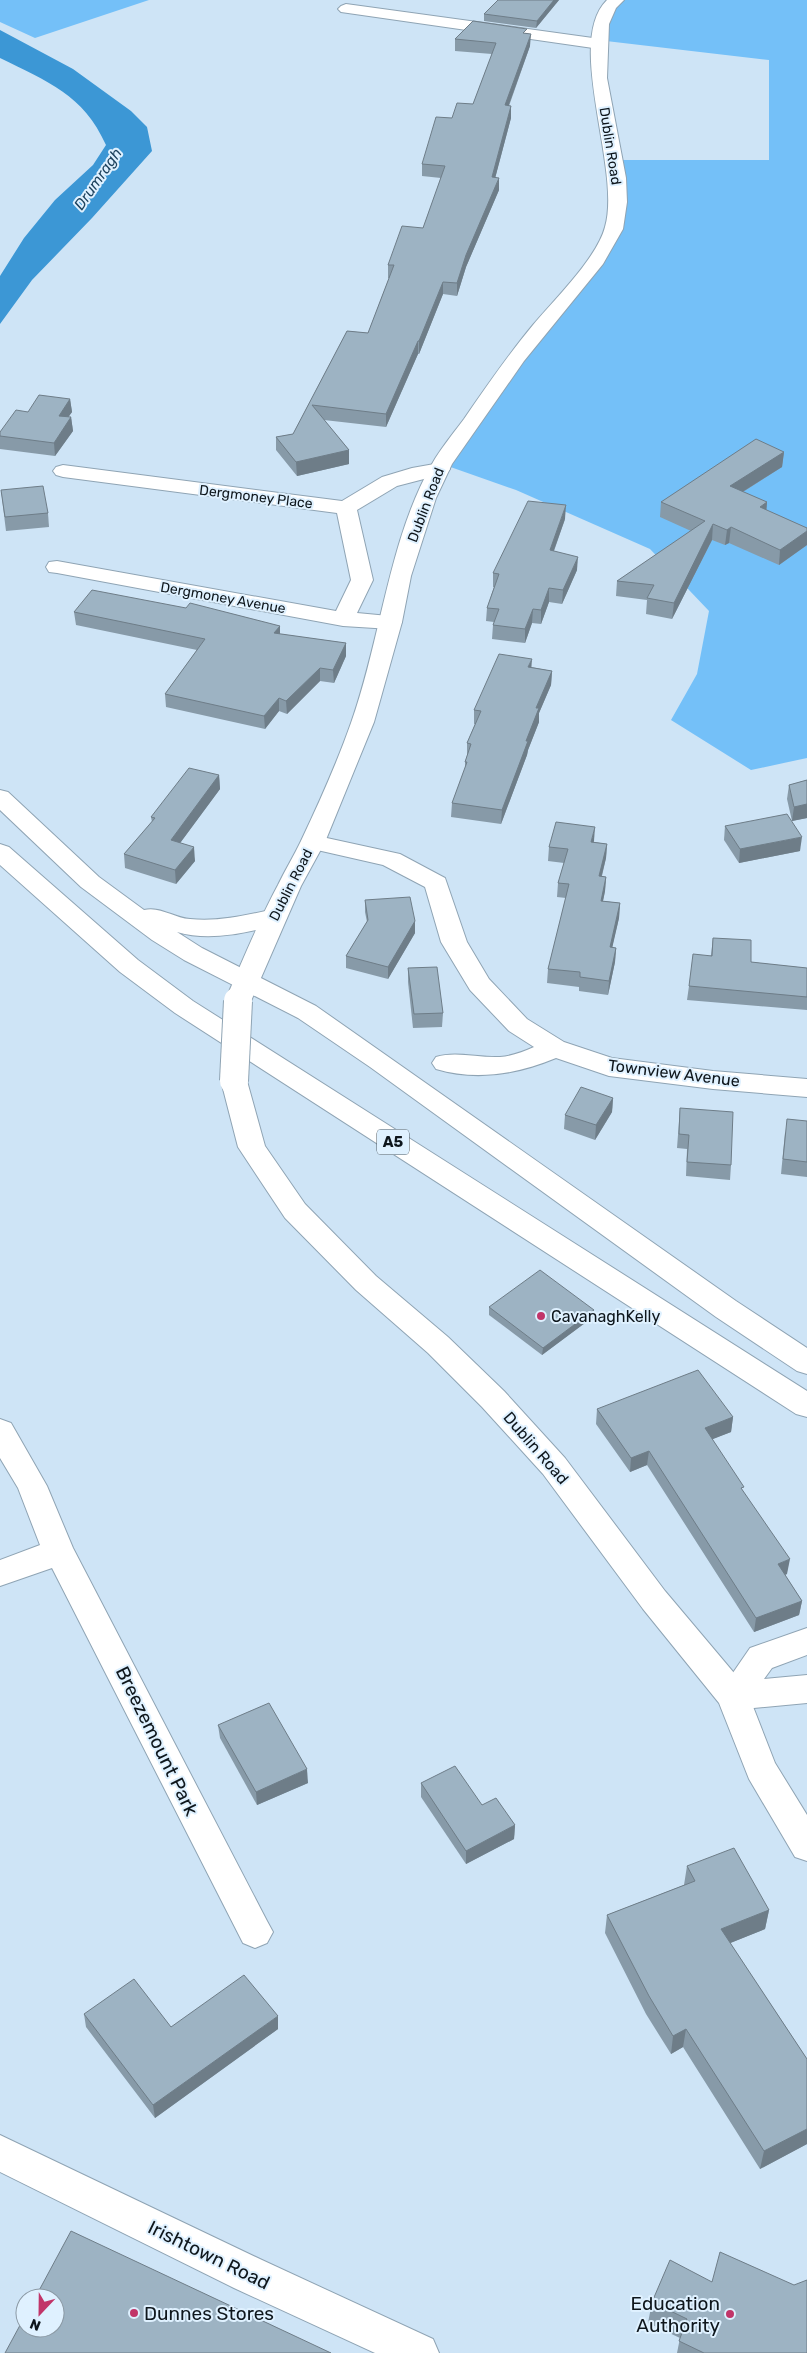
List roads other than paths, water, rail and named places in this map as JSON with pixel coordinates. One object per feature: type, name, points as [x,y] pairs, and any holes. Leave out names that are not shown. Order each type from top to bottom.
[{"type":"main road","name":"Dublin Road","points":[[616,0],[609,6],[601,24],[599,78],[617,178],[618,202],[614,229],[597,260],[500,379],[440,469],[426,498],[400,576],[390,622],[363,722],[313,842],[275,917],[242,991],[234,1053],[234,1081],[252,1147],[295,1211],[322,1241],[366,1283],[438,1345],[547,1458],[654,1600],[733,1696],[762,1769],[807,1846]]},
{"type":"main road","points":[[346,9],[600,44]]},
{"type":"main road","points":[[343,619],[362,580],[346,508],[387,480],[410,473],[440,469]]},
{"type":"main road","name":"Dergmoney Place","points":[[63,471],[346,508]]},
{"type":"main road","name":"Dergmoney Avenue","points":[[57,567],[343,619],[390,622]]},
{"type":"main road","points":[[0,797],[90,882],[193,954],[242,991],[307,1012],[379,1061],[726,1309],[807,1363]]},
{"type":"main road","name":"Townview Avenue","points":[[313,842],[391,859],[436,883],[454,942],[479,984],[518,1025],[555,1048],[609,1067],[713,1080],[807,1088]]},
{"type":"main road","name":"A5","points":[[0,852],[129,966],[184,1007],[807,1406]]},
{"type":"main road","points":[[124,907],[186,927],[220,928],[275,917]]},
{"type":"main road","points":[[445,1063],[499,1066],[523,1062],[555,1048]]},
{"type":"main road","name":"Breezemount Park","points":[[0,1431],[32,1486],[58,1550],[90,1607],[254,1932]]},
{"type":"main road","points":[[0,1573],[45,1557],[58,1550]]},
{"type":"main road","points":[[733,1696],[761,1658],[807,1641]]},
{"type":"main road","points":[[733,1696],[807,1689]]},
{"type":"main road","name":"Irishtown Road","points":[[0,2152],[248,2274],[419,2353]]},
{"type":"water","name":"Drumragh","points":[[0,30],[73,69],[131,111],[147,127],[152,151],[92,218],[32,280],[0,324],[0,276],[24,238],[55,200],[93,165],[106,145],[97,128],[75,101],[49,83],[0,58]]},
{"type":"place","name":"CavanaghKelly","points":[[541,1316]]},
{"type":"place","name":"Dunnes Stores","points":[[134,2313]]},
{"type":"place","name":"Education Authority","points":[[730,2314]]}]
